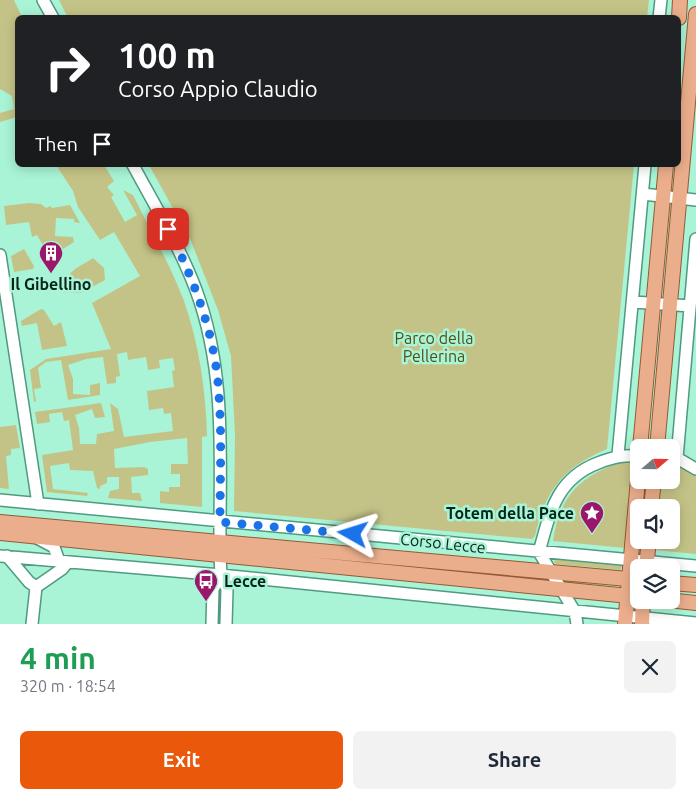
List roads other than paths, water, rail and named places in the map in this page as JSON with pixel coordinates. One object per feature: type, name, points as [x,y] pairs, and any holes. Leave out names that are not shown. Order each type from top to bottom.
[{"type":"main road","points":[[679,15],[680,0]]},
{"type":"main road","points":[[657,439],[696,14]]},
{"type":"main road","points":[[641,439],[666,167]]},
{"type":"main road","points":[[631,559],[637,489]]},
{"type":"main road","name":"Corso Lecce","points":[[0,522],[630,579]]},
{"type":"main road","points":[[0,533],[630,597]]},
{"type":"main road","points":[[680,583],[696,585]]},
{"type":"main road","points":[[680,602],[696,604]]},
{"type":"main road","points":[[626,620],[630,607]]},
{"type":"street","points":[[43,0],[51,15]]},
{"type":"street","points":[[659,15],[661,0]]},
{"type":"street","points":[[134,167],[186,266],[196,291],[211,341],[219,394],[220,556],[221,575],[227,590],[226,624]]},
{"type":"street","points":[[618,455],[634,302],[645,167]]},
{"type":"street","points":[[642,194],[696,200]]},
{"type":"street","points":[[676,439],[696,239]]},
{"type":"street","points":[[0,255],[5,326],[38,504]]},
{"type":"street","points":[[634,302],[690,306]]},
{"type":"street","points":[[577,624],[575,612],[539,552],[549,514],[562,487],[582,469],[618,455],[630,456]]},
{"type":"street","points":[[680,461],[696,469]]},
{"type":"street","name":"Corso Lecce","points":[[0,500],[630,560]]},
{"type":"street","points":[[34,536],[54,548],[64,561]]},
{"type":"street","points":[[4,556],[221,575],[575,612],[626,620],[695,622],[696,604]]},
{"type":"street","points":[[4,556],[29,582],[36,586]]},
{"type":"street","points":[[36,586],[58,572],[64,561]]},
{"type":"street","name":"Corso Lecce","points":[[680,565],[696,566]]},
{"type":"street","points":[[212,624],[213,588],[221,575]]},
{"type":"street","points":[[32,624],[36,586]]},
{"type":"place","name":"Il Gibellino","points":[[51,274]]},
{"type":"place","name":"Totem della Pace","points":[[592,534]]},
{"type":"place","name":"Lecce","points":[[206,602]]},
{"type":"park label","name":"Parco della Pellerina","points":[[434,347]]}]
